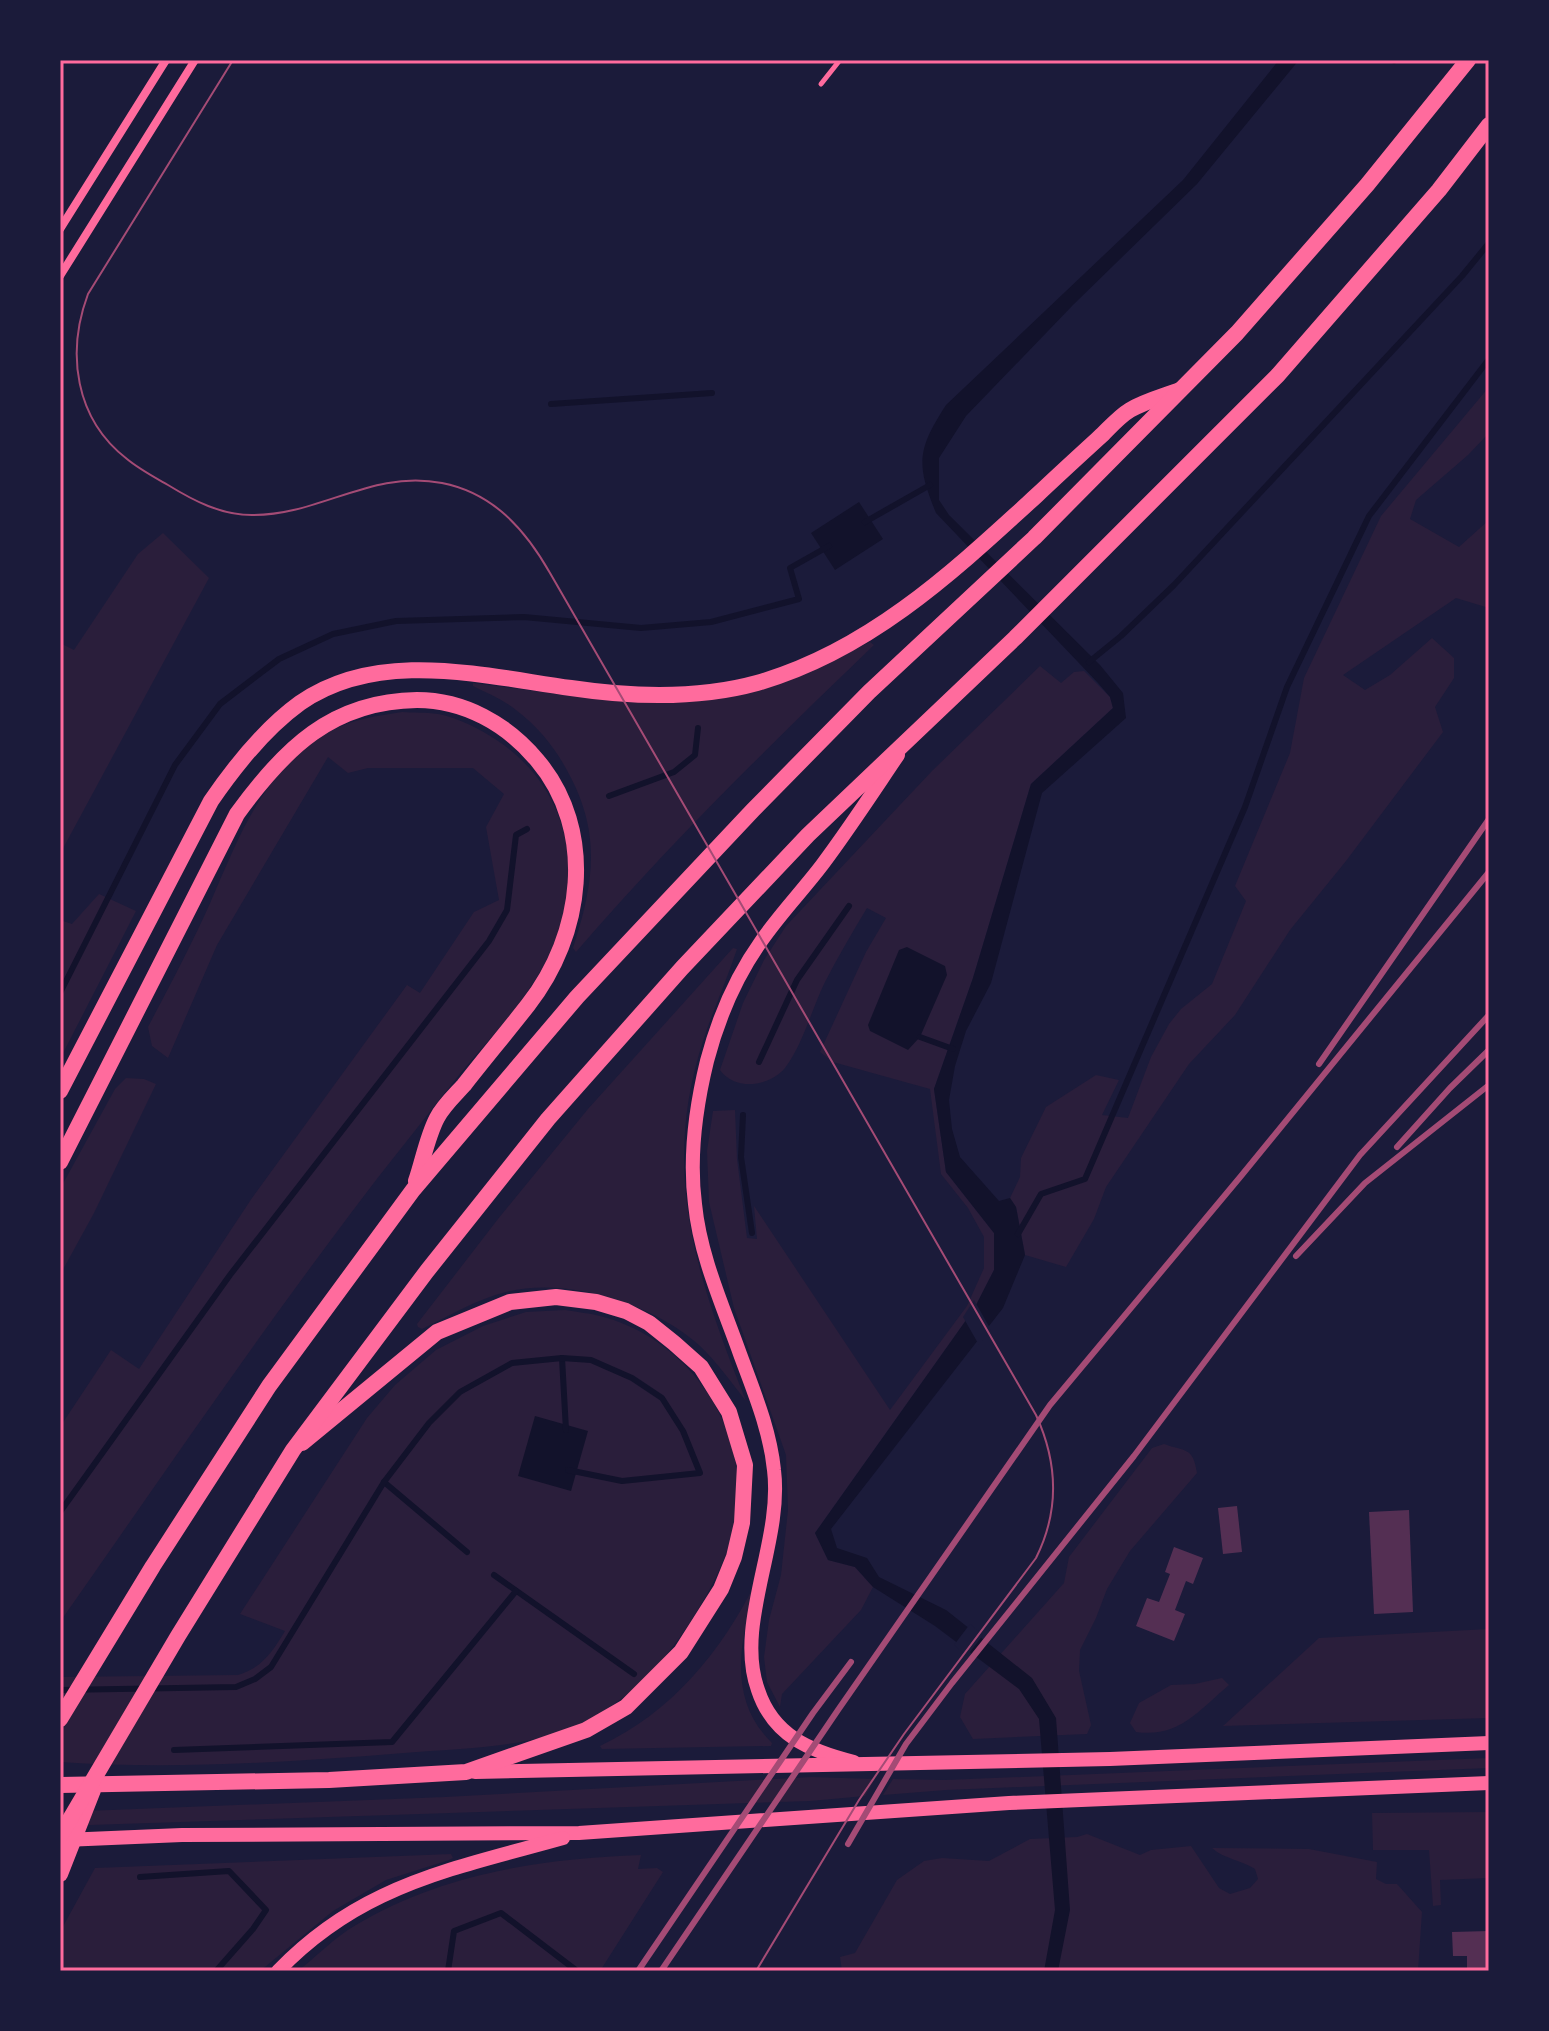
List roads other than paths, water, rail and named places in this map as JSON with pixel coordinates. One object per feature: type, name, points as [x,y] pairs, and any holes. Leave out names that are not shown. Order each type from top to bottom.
[{"type":"highway","points":[[60,1719],[153,1566],[269,1386],[413,1190],[577,997],[660,907],[869,692],[1034,538],[1297,267],[1468,60]]},
{"type":"highway","points":[[60,1838],[104,1759],[293,1450],[427,1271],[548,1119],[692,957],[808,835],[1015,638],[1278,375],[1429,201],[1489,125]]},
{"type":"highway","points":[[60,1091],[211,801],[238,763],[301,703],[341,684],[389,670],[444,671],[574,689],[640,694],[716,691],[756,683],[799,669],[851,643],[900,612],[952,573],[1129,411],[1180,390]]},
{"type":"highway","points":[[60,1162],[237,814],[262,779],[307,736],[332,719],[394,700],[437,700],[495,721],[514,735],[536,759],[559,791],[567,809],[575,835],[576,870],[574,901],[567,931],[546,979],[531,1002],[437,1117],[413,1190]]},
{"type":"highway","points":[[60,1785],[329,1780],[466,1772],[586,1730],[626,1707],[681,1652],[721,1589],[734,1557],[742,1523],[745,1465],[729,1412],[701,1367],[649,1323],[626,1311],[596,1302],[556,1297],[510,1302],[437,1332],[293,1450]]},
{"type":"highway","points":[[60,1874],[104,1759]]},
{"type":"main road","points":[[854,1762],[799,1744],[780,1728],[765,1707],[757,1688],[750,1642],[770,1548],[776,1496],[774,1469],[766,1425],[710,1271],[695,1205],[693,1145],[708,1059],[727,1002],[761,941],[823,863],[910,739]]},
{"type":"main road","points":[[466,1772],[1079,1759],[1489,1743]]},
{"type":"main road","points":[[60,1838],[579,1833],[1009,1803],[1489,1783]]},
{"type":"main road","points":[[278,1971],[297,1952],[338,1922],[381,1896],[455,1869],[579,1833]]},
{"type":"street","points":[[60,229],[166,60]]},
{"type":"street","points":[[60,276],[195,60]]},
{"type":"lane","points":[[821,84],[840,60]]},
{"type":"waterway","points":[[1089,662],[1174,585],[1462,276],[1489,243]]},
{"type":"waterway","points":[[1018,1234],[1041,1194],[1085,1179],[1245,807],[1287,687],[1369,516],[1489,359]]},
{"type":"waterway","points":[[551,404],[712,393]]},
{"type":"waterway","points":[[865,522],[930,485]]},
{"type":"waterway","points":[[60,993],[175,765],[220,704],[279,659],[333,634],[396,621],[524,617],[641,628],[711,622],[799,599],[790,568],[829,546]]},
{"type":"waterway","points":[[609,796],[674,772],[695,755],[698,728]]},
{"type":"waterway","points":[[60,1512],[230,1275],[489,941],[507,910],[516,835],[527,829]]},
{"type":"waterway","points":[[759,1062],[797,980],[849,906]]},
{"type":"waterway","points":[[920,1037],[953,1049]]},
{"type":"waterway","points":[[743,1115],[741,1157],[752,1233]]},
{"type":"waterway","points":[[562,1358],[566,1430]]},
{"type":"waterway","points":[[60,1690],[236,1687],[255,1679],[271,1667],[384,1482],[429,1423],[460,1392],[512,1363],[562,1358],[591,1360],[632,1378],[662,1398],[683,1431],[700,1473],[622,1481],[568,1470]]},
{"type":"waterway","points":[[384,1482],[467,1552]]},
{"type":"waterway","points":[[494,1575],[634,1674]]},
{"type":"waterway","points":[[174,1750],[392,1742],[516,1591]]},
{"type":"waterway","points":[[140,1877],[229,1871],[266,1910],[216,1971]]},
{"type":"waterway","points":[[448,1971],[454,1931],[501,1913],[577,1971]]},
{"type":"tram line","points":[[233,60],[88,294],[81,316],[77,362],[86,405],[96,425],[109,443],[142,470],[198,502],[229,513],[277,513],[369,487],[416,480],[460,488],[477,495],[506,515],[530,542],[550,573],[1036,1415],[1049,1451],[1052,1504],[1044,1540],[1036,1558],[904,1734],[859,1800],[756,1971]]},
{"type":"railway","points":[[1319,1064],[1489,819]]},
{"type":"railway","points":[[661,1971],[1050,1405],[1489,872]]},
{"type":"railway","points":[[848,1844],[906,1744],[1134,1456],[1360,1155],[1489,1015]]},
{"type":"railway","points":[[1397,1147],[1489,1050]]},
{"type":"railway","points":[[1296,1256],[1365,1183],[1489,1085]]},
{"type":"railway","points":[[638,1971],[851,1662]]}]
